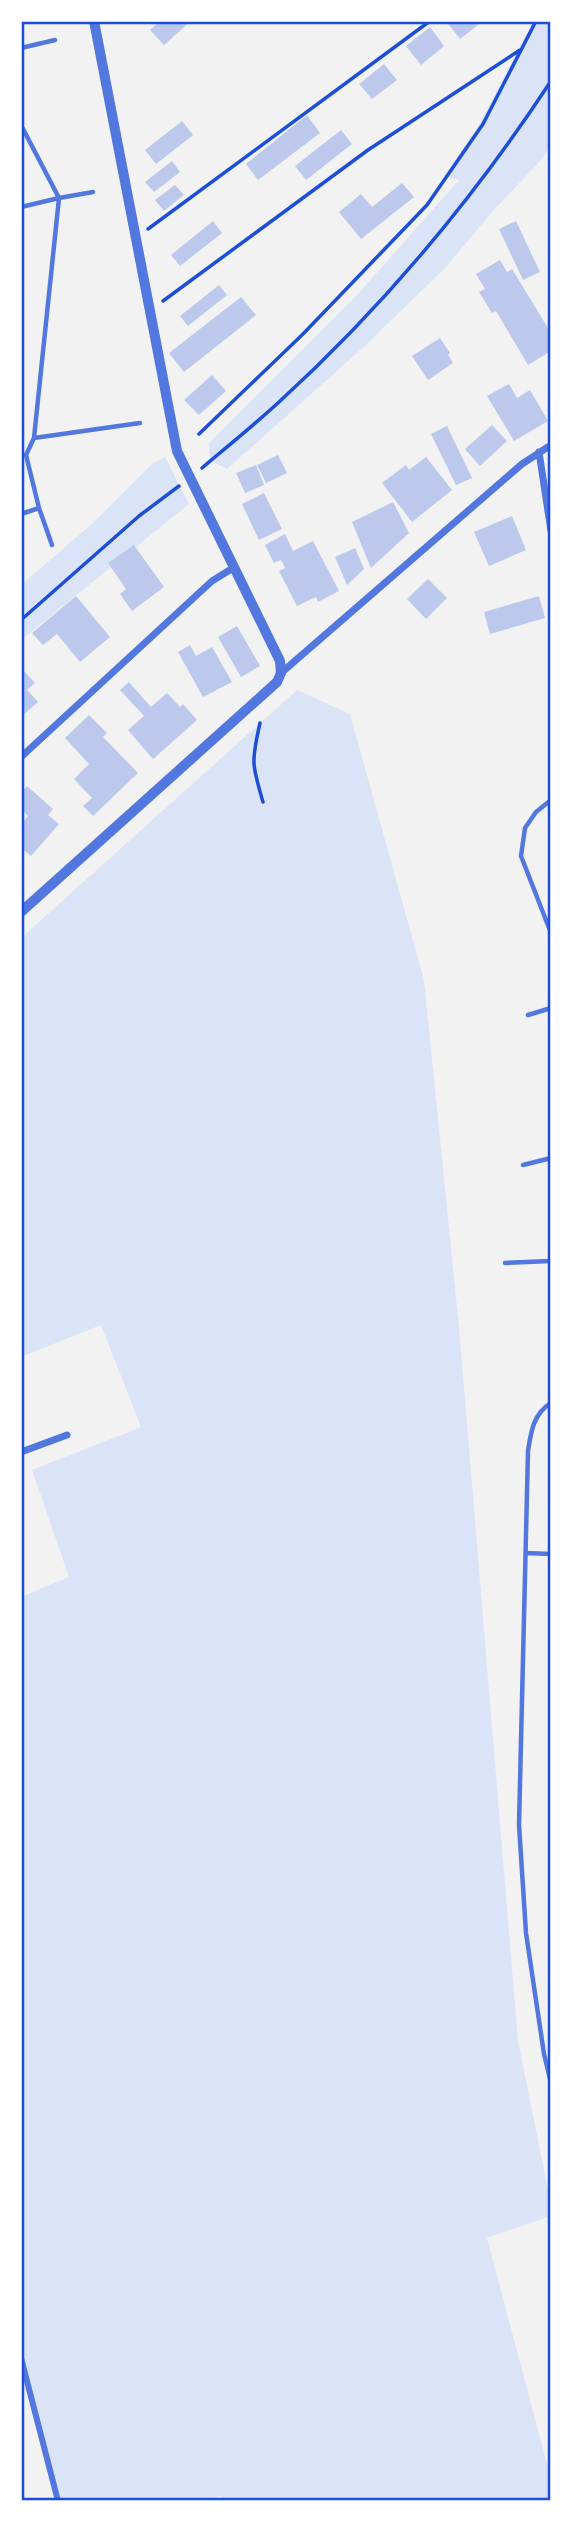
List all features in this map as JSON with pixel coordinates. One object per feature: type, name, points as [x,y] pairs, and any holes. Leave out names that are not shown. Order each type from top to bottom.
[{"type":"street","points":[[93,21],[173,435],[190,478],[280,661],[281,673]]},
{"type":"street","points":[[21,912],[277,682],[281,673],[551,444]]},
{"type":"street","points":[[539,452],[551,531]]},
{"type":"street","points":[[21,757],[212,581],[233,568]]},
{"type":"street","points":[[21,1452],[66,1435]]},
{"type":"street","points":[[21,2358],[58,2501]]},
{"type":"lane","points":[[21,48],[55,40]]},
{"type":"lane","points":[[21,125],[59,198],[34,438],[23,455],[52,545]]},
{"type":"lane","points":[[21,207],[93,192]]},
{"type":"lane","points":[[34,438],[140,423]]},
{"type":"lane","points":[[21,514],[39,508]]},
{"type":"lane","points":[[551,800],[536,812],[525,828],[521,856],[551,933]]},
{"type":"lane","points":[[528,1015],[551,1007]]},
{"type":"lane","points":[[523,1165],[551,1158]]},
{"type":"lane","points":[[505,1264],[551,1261]]},
{"type":"lane","points":[[551,1404],[541,1409],[532,1426],[528,1451],[519,1825],[526,1933],[551,2084]]},
{"type":"lane","points":[[526,1553],[551,1554]]},
{"type":"path","points":[[135,238],[430,21]]},
{"type":"path","points":[[199,434],[303,334],[427,205],[483,124],[536,21]]},
{"type":"path","points":[[150,310],[368,150],[520,49]]},
{"type":"path","points":[[21,620],[139,516],[190,478],[279,402],[370,312],[517,133],[551,81]]},
{"type":"path","points":[[260,723],[252,761],[262,802]]},
{"type":"shaded area","points":[[533,21],[551,21],[551,144],[543,158],[445,268],[367,344],[227,469],[210,460],[209,443],[358,294],[459,180],[444,176],[480,123]]},
{"type":"shaded area","points":[[165,457],[189,504],[21,640],[21,585],[94,522],[152,464]]},
{"type":"shaded area","points":[[297,690],[350,714],[424,980],[459,1327],[518,2041],[551,2205],[551,2216],[487,2238],[551,2479],[551,2501],[223,2501],[221,2496],[204,2501],[58,2501],[21,2358],[21,1597],[69,1577],[32,1470],[141,1427],[101,1325],[21,1357],[21,938]]},
{"type":"building","points":[[160,21],[191,21],[164,45],[150,30]]},
{"type":"building","points":[[446,21],[483,21],[460,39]]},
{"type":"building","points":[[430,27],[444,46],[421,65],[406,46]]},
{"type":"building","points":[[384,64],[397,80],[372,99],[359,84]]},
{"type":"building","points":[[307,115],[320,133],[258,180],[246,164]]},
{"type":"building","points":[[182,121],[193,135],[156,164],[145,150]]},
{"type":"building","points":[[341,130],[352,144],[306,180],[295,166]]},
{"type":"building","points":[[172,161],[180,172],[154,192],[145,182]]},
{"type":"building","points":[[402,183],[414,197],[361,239],[339,212],[361,194],[372,207]]},
{"type":"building","points":[[175,185],[184,195],[164,211],[155,200]]},
{"type":"building","points":[[213,221],[222,233],[180,266],[171,255]]},
{"type":"building","points":[[516,221],[540,272],[523,280],[499,229]]},
{"type":"building","points":[[500,260],[507,272],[512,269],[551,333],[551,351],[528,365],[496,311],[492,313],[479,292],[485,289],[476,274]]},
{"type":"building","points":[[219,285],[227,295],[188,326],[180,316]]},
{"type":"building","points":[[241,297],[256,315],[184,372],[169,353]]},
{"type":"building","points":[[440,338],[453,363],[428,380],[412,356]]},
{"type":"building","points":[[212,375],[226,391],[199,415],[184,400]]},
{"type":"building","points":[[509,384],[517,398],[530,390],[548,421],[514,441],[487,396]]},
{"type":"building","points":[[492,425],[507,441],[480,466],[465,449]]},
{"type":"building","points":[[447,426],[472,478],[456,485],[431,434]]},
{"type":"building","points":[[278,455],[287,473],[266,483],[257,465]]},
{"type":"building","points":[[426,457],[452,490],[412,522],[382,483],[406,465],[409,470]]},
{"type":"building","points":[[256,465],[264,485],[245,493],[236,473]]},
{"type":"building","points":[[264,493],[282,529],[259,540],[242,504]]},
{"type":"building","points":[[393,502],[409,533],[371,568],[352,522]]},
{"type":"building","points":[[512,516],[526,550],[489,566],[474,532]]},
{"type":"building","points":[[285,534],[293,551],[313,541],[339,591],[318,602],[316,597],[297,606],[279,571],[285,568],[281,560],[274,563],[265,545]]},
{"type":"building","points":[[134,545],[164,587],[132,611],[120,594],[126,589],[108,563]]},
{"type":"building","points":[[355,548],[364,569],[347,585],[335,557]]},
{"type":"building","points":[[428,579],[447,598],[426,619],[407,599]]},
{"type":"building","points":[[76,596],[110,637],[80,662],[57,634],[43,645],[32,633]]},
{"type":"building","points":[[539,596],[545,618],[490,634],[484,612]]},
{"type":"building","points":[[237,626],[260,666],[241,677],[218,637]]},
{"type":"building","points":[[190,645],[196,656],[212,647],[232,682],[203,697],[178,652]]},
{"type":"building","points":[[24,671],[35,683],[27,690],[38,702],[21,717],[21,673]]},
{"type":"building","points":[[129,682],[151,707],[167,693],[180,707],[183,704],[197,720],[153,759],[128,730],[144,716],[120,690]]},
{"type":"building","points":[[89,715],[107,733],[103,737],[138,773],[93,816],[83,806],[92,798],[74,779],[89,764],[65,738]]},
{"type":"building","points":[[21,785],[25,789],[27,786],[53,809],[48,815],[59,824],[31,856],[21,848],[21,824],[28,816],[21,809]]}]
